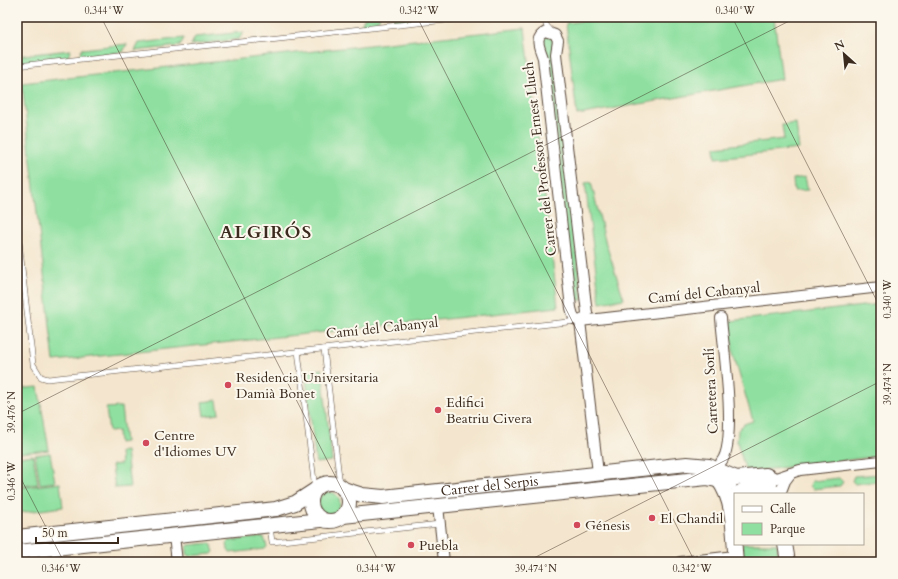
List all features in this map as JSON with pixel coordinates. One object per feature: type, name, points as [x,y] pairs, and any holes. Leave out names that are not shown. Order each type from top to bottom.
[{"type":"street","points":[[540,36],[546,32],[555,35]]},
{"type":"street","name":"Carrer del Professor Ernest Lluch","points":[[555,35],[558,41],[556,54],[586,313],[585,318],[580,321]]},
{"type":"street","name":"Carrer del Professor Ernest Lluch","points":[[540,36],[538,42],[543,58],[571,308],[574,318],[580,321]]},
{"type":"street","name":"Camí del Cabanyal","points":[[580,321],[881,287]]},
{"type":"street","name":"Carretera Sorlí","points":[[721,318],[729,413],[727,454],[721,462]]},
{"type":"street","name":"Carrer del Professor Ernest Lluch","points":[[580,321],[598,473]]},
{"type":"street","name":"Carrer del Serpis","points":[[343,516],[707,478],[737,484],[773,479],[800,470],[881,461]]},
{"type":"street","name":"Carrer del Serpis","points":[[343,488],[362,495],[384,497],[598,473],[699,464],[709,466],[731,477],[766,475],[773,479]]},
{"type":"street","points":[[779,493],[791,473]]},
{"type":"street","points":[[773,479],[778,493]]},
{"type":"street","points":[[719,481],[734,498]]},
{"type":"street","points":[[17,537],[276,509],[295,503],[326,484],[332,483],[343,488],[349,500],[349,506],[343,516],[333,521],[321,520],[270,525],[17,552]]},
{"type":"street","points":[[739,493],[742,490],[764,488],[771,489],[777,493]]},
{"type":"street","points":[[315,490],[311,496],[311,507],[313,512],[321,520]]},
{"type":"street","points":[[438,506],[444,562]]},
{"type":"street","points":[[174,536],[178,562]]},
{"type":"street","points":[[680,562],[735,559],[735,545]]},
{"type":"street","points":[[785,545],[788,562]]},
{"type":"lane","points":[[17,66],[474,17]]},
{"type":"lane","points":[[545,17],[546,25],[555,35]]},
{"type":"lane","points":[[540,36],[546,25]]},
{"type":"lane","name":"Camí del Cabanyal","points":[[17,224],[34,364],[41,377],[48,379],[580,321]]},
{"type":"lane","points":[[324,348],[339,477],[343,488]]},
{"type":"lane","points":[[298,351],[315,490]]},
{"type":"lane","points":[[270,525],[272,542],[440,524]]},
{"type":"green space","points":[[365,17],[380,17],[376,23],[361,25]]},
{"type":"green space","points":[[392,17],[436,17],[396,22]]},
{"type":"green space","points":[[618,17],[774,17],[782,79],[577,115],[566,23]]},
{"type":"green space","points":[[525,28],[558,307],[54,361],[22,83]]},
{"type":"green space","points":[[244,32],[239,39],[191,45],[195,37]]},
{"type":"green space","points":[[549,36],[553,40],[582,300],[573,301],[543,42],[544,37]]},
{"type":"green space","points":[[184,38],[180,46],[135,51],[139,43]]},
{"type":"green space","points":[[127,44],[123,52],[79,57],[82,49]]},
{"type":"green space","points":[[71,50],[67,58],[19,63],[23,55]]},
{"type":"green space","points":[[796,123],[799,149],[716,158],[715,147],[784,139],[782,125]]},
{"type":"green space","points":[[805,177],[808,190],[794,191],[793,179]]},
{"type":"green space","points":[[591,182],[606,244],[624,299],[600,303],[585,183]]},
{"type":"green space","points":[[881,304],[881,456],[746,472],[737,442],[738,430],[744,424],[753,421],[733,353],[730,321]]},
{"type":"green space","points":[[322,369],[332,461],[316,463],[305,371]]},
{"type":"green space","points":[[38,387],[49,450],[18,453],[17,389]]},
{"type":"green space","points":[[217,400],[219,414],[204,416],[202,402]]},
{"type":"green space","points":[[121,407],[125,442],[119,443],[118,431],[109,432],[106,408]]},
{"type":"green space","points":[[126,451],[130,487],[115,488],[112,465],[121,464],[120,452]]},
{"type":"green space","points":[[50,453],[55,482],[40,484],[35,455]]},
{"type":"green space","points":[[33,455],[38,484],[23,486],[18,457]]},
{"type":"green space","points":[[881,474],[881,481],[855,484],[852,481],[854,476]]},
{"type":"green space","points":[[839,478],[843,482],[840,486],[813,489],[810,486],[812,481]]},
{"type":"green space","points":[[60,483],[63,507],[18,513],[17,488]]},
{"type":"green space","points":[[325,492],[333,492],[340,499],[340,507],[333,514],[325,514],[318,507],[318,499]]},
{"type":"green space","points":[[264,537],[267,547],[265,549],[230,553],[228,550],[227,543],[229,541]]},
{"type":"green space","points":[[211,543],[214,552],[212,554],[190,556],[187,554],[187,547],[189,545]]},
{"type":"green space","points":[[742,545],[777,545],[779,562],[744,562]]},
{"type":"place","name":"Residencia Universitaria Damià Bonet","points":[[228,385]]},
{"type":"place","name":"Edifici Beatriu Civera","points":[[438,410]]},
{"type":"place","name":"Centre d'Idiomes UV","points":[[146,443]]},
{"type":"place","name":"El Chandil","points":[[652,518]]},
{"type":"place","name":"Génesis","points":[[577,525]]},
{"type":"place","name":"Puebla","points":[[411,545]]},
{"type":"district","name":"ALGIRÓS","points":[[266,232]]}]
